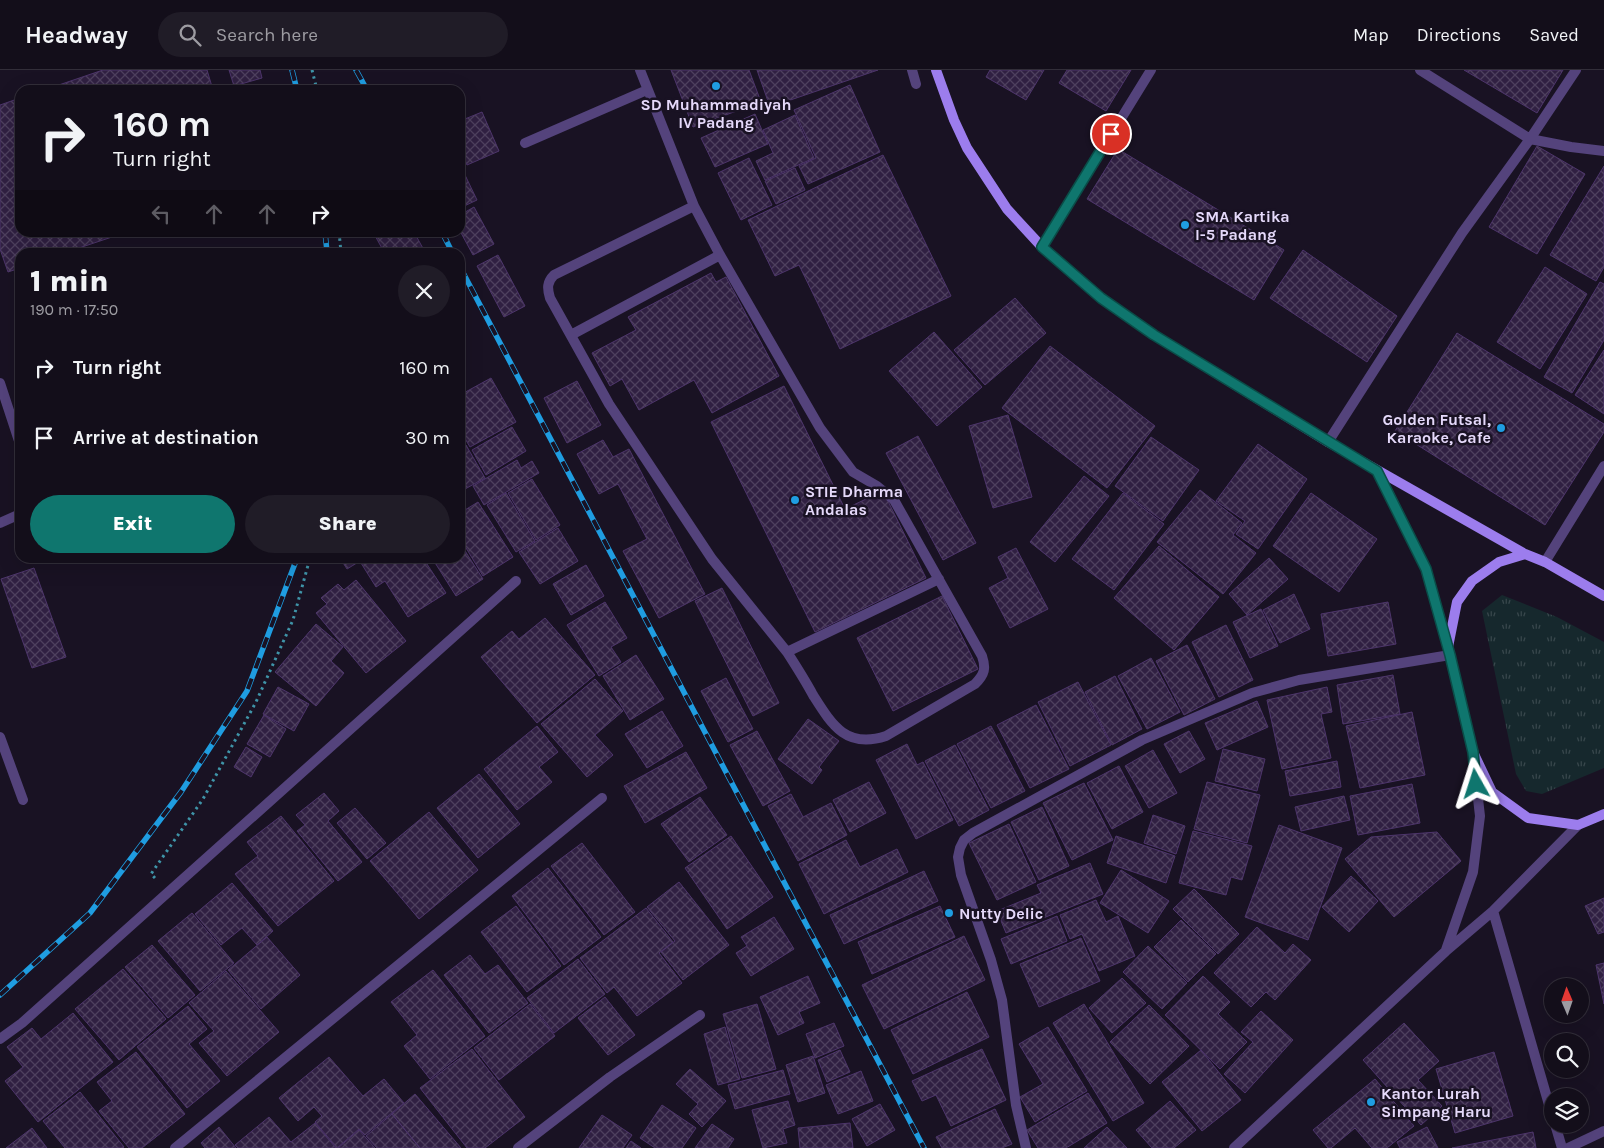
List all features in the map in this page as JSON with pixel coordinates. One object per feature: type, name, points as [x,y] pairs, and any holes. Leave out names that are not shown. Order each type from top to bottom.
[{"type":"main road","points":[[936,70],[954,120],[967,148],[1007,209],[1042,247],[1101,298],[1154,335],[1328,442],[1525,554],[1545,562],[1604,596]]},
{"type":"main road","points":[[1377,471],[1426,569],[1449,651],[1473,752],[1492,792],[1528,818],[1578,825],[1604,814]]},
{"type":"main road","points":[[1449,651],[1457,602],[1472,581],[1499,562],[1525,554]]},
{"type":"street","points":[[640,70],[694,206],[720,255],[820,428],[853,472],[878,486],[894,500],[982,656],[985,666],[983,676],[975,684],[886,736],[873,740],[863,740],[844,734],[830,722],[787,652],[712,559],[609,404],[548,292],[550,280],[554,275],[694,206]]},
{"type":"street","points":[[912,70],[916,84]]},
{"type":"street","points":[[1042,247],[1151,70]]},
{"type":"street","points":[[1420,70],[1530,139],[1570,147],[1604,150]]},
{"type":"street","points":[[1328,442],[1462,234],[1530,139],[1576,70]]},
{"type":"street","points":[[525,143],[647,90]]},
{"type":"street","points":[[571,335],[720,255]]},
{"type":"street","points":[[0,383],[15,429]]},
{"type":"street","points":[[1545,562],[1604,466]]},
{"type":"street","points":[[0,523],[15,516]]},
{"type":"street","points":[[787,652],[938,579]]},
{"type":"street","points":[[0,1039],[22,1023],[516,581]]},
{"type":"street","points":[[1026,1148],[1016,1105],[1002,1000],[958,857],[964,840],[973,833],[1142,740],[1252,693],[1299,680],[1449,651]]},
{"type":"street","points":[[0,738],[23,800]]},
{"type":"street","points":[[1446,951],[1473,872],[1480,816],[1473,752]]},
{"type":"street","points":[[175,1148],[602,798]]},
{"type":"street","points":[[1234,1148],[1446,951],[1493,911],[1578,825]]},
{"type":"street","points":[[1493,911],[1544,1088]]},
{"type":"street","points":[[518,1148],[610,1077],[700,1015]]},
{"type":"street","points":[[1568,1148],[1604,1131]]},
{"type":"street","points":[[1558,1133],[1562,1148]]},
{"type":"path","points":[[312,70],[316,85]]},
{"type":"path","points":[[168,892],[151,874],[203,799],[256,702],[294,620],[309,563]]},
{"type":"green space","points":[[1502,595],[1557,617],[1604,642],[1604,768],[1542,794],[1526,791],[1516,774],[1482,611]]},
{"type":"building","points":[[103,70],[207,70],[212,85],[59,85]]},
{"type":"building","points":[[229,70],[260,70],[262,78],[234,85]]},
{"type":"building","name":"SD Muhammadiyah IV Padang","points":[[671,70],[749,70],[761,102],[693,127]]},
{"type":"building","points":[[757,70],[878,70],[770,107]]},
{"type":"building","points":[[990,70],[1044,70],[1026,100],[986,77]]},
{"type":"building","points":[[1067,70],[1131,70],[1106,111],[1059,83]]},
{"type":"building","points":[[1464,70],[1563,70],[1537,113]]},
{"type":"building","points":[[850,85],[880,152],[808,184],[799,166],[816,158],[794,110]]},
{"type":"building","points":[[15,100],[15,237],[112,237],[79,248],[15,248],[15,270],[8,272],[0,249],[0,105]]},
{"type":"building","points":[[482,112],[499,151],[467,165],[465,160],[465,119]]},
{"type":"building","points":[[755,114],[768,144],[715,167],[701,138]]},
{"type":"building","points":[[795,115],[814,158],[765,180],[756,161],[773,153],[763,130]]},
{"type":"building","points":[[1537,146],[1585,174],[1537,254],[1489,227]]},
{"type":"building","name":"SMA Kartika I-5 Padang","points":[[1118,149],[1284,250],[1254,300],[1087,199]]},
{"type":"building","points":[[883,155],[951,296],[840,349],[799,265],[775,276],[748,220]]},
{"type":"building","points":[[749,158],[772,205],[741,220],[718,173]]},
{"type":"building","points":[[1604,166],[1604,267],[1596,281],[1550,255]]},
{"type":"building","points":[[795,168],[805,190],[776,204],[765,181]]},
{"type":"building","points":[[465,175],[477,200],[465,206]]},
{"type":"building","points":[[474,207],[494,244],[473,255],[463,237],[465,237],[465,212]]},
{"type":"building","points":[[376,237],[417,237],[423,248],[382,248]]},
{"type":"building","name":"SMA Kartika I-5 Padang","points":[[1303,250],[1397,316],[1367,362],[1270,298]]},
{"type":"building","points":[[498,255],[525,306],[504,317],[477,266]]},
{"type":"building","points":[[1545,267],[1587,294],[1540,369],[1497,342]]},
{"type":"building","points":[[711,273],[716,282],[726,277],[779,376],[712,413],[694,380],[639,410],[622,379],[610,386],[592,353],[636,330],[628,317]]},
{"type":"building","points":[[1600,282],[1604,284],[1604,340],[1572,393],[1544,377]]},
{"type":"building","points":[[1015,298],[1046,333],[985,385],[954,350]]},
{"type":"building","points":[[934,332],[982,387],[937,426],[889,371]]},
{"type":"building","name":"Golden Futsal, Karaoke, Cafe","points":[[1457,333],[1604,424],[1604,432],[1545,525],[1395,431]]},
{"type":"building","points":[[1050,346],[1155,426],[1107,488],[1002,408]]},
{"type":"building","points":[[1604,350],[1604,414],[1575,395]]},
{"type":"building","points":[[491,378],[516,422],[470,447],[465,438],[465,392]]},
{"type":"building","points":[[577,381],[601,425],[567,443],[544,398]]},
{"type":"building","name":"STIE Dharma Andalas","points":[[784,386],[845,509],[883,491],[926,578],[815,632],[711,422]]},
{"type":"building","points":[[1008,415],[1032,497],[993,508],[969,426]]},
{"type":"building","points":[[512,427],[526,451],[486,475],[472,450]]},
{"type":"building","points":[[918,436],[976,543],[943,560],[886,453]]},
{"type":"building","points":[[1151,437],[1199,470],[1163,521],[1115,486]]},
{"type":"building","points":[[603,440],[613,457],[629,449],[705,594],[659,618],[623,551],[647,539],[618,484],[599,494],[577,454]]},
{"type":"building","points":[[1258,444],[1307,479],[1258,549],[1236,534],[1245,521],[1216,501]]},
{"type":"building","points":[[465,446],[485,478],[465,489]]},
{"type":"building","points":[[517,460],[521,468],[532,461],[539,473],[484,505],[473,486]]},
{"type":"building","points":[[1084,476],[1109,496],[1055,562],[1030,542]]},
{"type":"building","points":[[532,479],[560,525],[536,540],[508,493]]},
{"type":"building","points":[[1200,490],[1242,523],[1233,535],[1256,553],[1223,594],[1157,542]]},
{"type":"building","points":[[506,493],[535,541],[516,552],[487,505]]},
{"type":"building","points":[[1123,493],[1164,524],[1114,590],[1072,559]]},
{"type":"building","points":[[1311,493],[1377,539],[1339,592],[1273,546]]},
{"type":"building","points":[[478,502],[513,557],[483,576],[465,546],[465,510]]},
{"type":"building","points":[[558,528],[578,561],[540,584],[519,552]]},
{"type":"building","points":[[1159,546],[1219,597],[1174,650],[1114,598]]},
{"type":"building","points":[[1016,548],[1048,609],[1010,628],[989,588],[1008,578],[998,557]]},
{"type":"building","points":[[465,551],[483,579],[456,596],[435,563],[465,563]]},
{"type":"building","points":[[1269,558],[1288,579],[1247,615],[1229,594]]},
{"type":"building","points":[[343,563],[357,563],[347,569]]},
{"type":"building","points":[[361,563],[426,563],[446,593],[408,617],[385,581],[376,587]]},
{"type":"building","points":[[586,565],[604,596],[571,615],[553,584]]},
{"type":"building","points":[[34,568],[66,657],[32,668],[1,579]]},
{"type":"building","points":[[356,580],[406,641],[366,673],[316,613],[327,604],[321,598],[338,584],[344,590]]},
{"type":"building","points":[[722,588],[779,703],[753,716],[695,601]]},
{"type":"building","points":[[1294,594],[1310,629],[1280,643],[1263,610]]},
{"type":"building","points":[[942,596],[978,669],[893,711],[857,638]]},
{"type":"building","points":[[605,602],[627,638],[611,647],[621,662],[599,676],[567,625]]},
{"type":"building","points":[[1388,602],[1396,644],[1328,656],[1321,614]]},
{"type":"building","points":[[1261,609],[1278,646],[1250,658],[1233,622]]},
{"type":"building","points":[[545,618],[595,675],[537,723],[481,657],[512,631],[519,639]]},
{"type":"building","points":[[316,624],[343,647],[331,661],[344,673],[316,706],[275,672]]},
{"type":"building","points":[[1226,625],[1253,680],[1219,697],[1192,642]]},
{"type":"building","points":[[1187,645],[1215,699],[1184,715],[1156,661]]},
{"type":"building","points":[[636,655],[664,699],[630,720],[603,676]]},
{"type":"building","points":[[1151,658],[1180,712],[1147,729],[1118,676]]},
{"type":"building","points":[[1393,675],[1400,714],[1343,724],[1337,685]]},
{"type":"building","points":[[1115,676],[1142,729],[1112,745],[1085,692]]},
{"type":"building","points":[[726,678],[753,729],[728,742],[701,691]]},
{"type":"building","points":[[595,679],[623,711],[595,735],[613,755],[587,777],[541,724]]},
{"type":"building","points":[[1078,682],[1111,745],[1070,766],[1038,702]]},
{"type":"building","points":[[278,687],[309,704],[294,731],[263,714]]},
{"type":"building","points":[[1327,687],[1332,712],[1321,714],[1331,758],[1282,769],[1267,700]]},
{"type":"building","points":[[1257,701],[1268,727],[1217,750],[1205,723]]},
{"type":"building","points":[[1036,705],[1069,769],[1030,788],[997,725]]},
{"type":"building","points":[[662,711],[683,746],[647,768],[625,734]]},
{"type":"building","points":[[1412,712],[1425,775],[1360,788],[1346,726]]},
{"type":"building","points":[[264,715],[286,729],[270,757],[247,744]]},
{"type":"building","points":[[808,719],[839,741],[819,767],[822,770],[812,784],[778,759]]},
{"type":"building","points":[[537,726],[558,752],[539,767],[552,782],[517,810],[484,769]]},
{"type":"building","points":[[991,726],[1025,791],[991,808],[957,744]]},
{"type":"building","points":[[757,731],[790,791],[763,806],[730,745]]},
{"type":"building","points":[[1189,731],[1205,759],[1180,773],[1164,744]]},
{"type":"building","points":[[907,744],[917,765],[923,762],[953,820],[916,839],[876,760]]},
{"type":"building","points":[[955,745],[989,810],[959,826],[925,761]]},
{"type":"building","points":[[246,747],[262,757],[251,777],[234,767]]},
{"type":"building","points":[[1223,749],[1265,759],[1257,791],[1215,781]]},
{"type":"building","points":[[1153,750],[1177,793],[1149,808],[1125,766]]},
{"type":"building","points":[[686,752],[707,788],[645,823],[624,786]]},
{"type":"building","points":[[1337,761],[1341,787],[1290,796],[1285,771]]},
{"type":"building","points":[[1119,766],[1143,812],[1112,829],[1087,783]]},
{"type":"building","points":[[479,774],[520,824],[478,858],[437,808]]},
{"type":"building","points":[[869,782],[886,813],[850,832],[833,800]]},
{"type":"building","points":[[1207,782],[1260,795],[1247,843],[1194,829]]},
{"type":"building","points":[[1084,783],[1113,840],[1072,860],[1043,803]]},
{"type":"building","points":[[1412,784],[1420,823],[1358,835],[1350,796]]},
{"type":"building","points":[[324,793],[339,811],[328,821],[362,862],[338,881],[297,831],[305,825],[296,815]]},
{"type":"building","points":[[791,794],[803,817],[831,803],[847,835],[798,861],[768,806]]},
{"type":"building","points":[[1344,796],[1350,820],[1301,831],[1295,807]]},
{"type":"building","points":[[700,797],[727,835],[689,862],[661,824]]},
{"type":"building","points":[[1042,807],[1069,866],[1039,880],[1011,822]]},
{"type":"building","points":[[355,808],[386,843],[367,859],[337,823]]},
{"type":"building","points":[[429,812],[478,870],[419,919],[370,861]]},
{"type":"building","points":[[1153,815],[1185,826],[1176,854],[1144,843]]},
{"type":"building","points":[[281,816],[334,881],[278,926],[235,874],[258,856],[247,842]]},
{"type":"building","points":[[1009,824],[1036,882],[997,900],[969,843]]},
{"type":"building","points":[[1279,825],[1342,848],[1308,940],[1245,917]]},
{"type":"building","points":[[1193,831],[1252,846],[1242,880],[1231,877],[1226,895],[1179,883]]},
{"type":"building","points":[[1437,832],[1461,861],[1394,917],[1345,859],[1371,837]]},
{"type":"building","points":[[731,836],[773,897],[727,929],[685,868]]},
{"type":"building","points":[[1116,836],[1175,856],[1166,883],[1107,863]]},
{"type":"building","points":[[846,840],[860,867],[897,849],[908,872],[824,914],[799,864]]},
{"type":"building","points":[[582,843],[635,912],[604,935],[551,866]]},
{"type":"building","points":[[1090,863],[1103,894],[1006,933],[997,911],[1041,893],[1037,885]]},
{"type":"building","points":[[548,868],[601,937],[564,965],[512,896]]},
{"type":"building","points":[[1121,870],[1169,901],[1148,933],[1100,903]]},
{"type":"building","points":[[924,871],[938,901],[844,944],[830,915]]},
{"type":"building","points":[[1351,876],[1378,901],[1349,932],[1322,907]]},
{"type":"building","points":[[679,882],[729,945],[683,980],[661,952],[675,941],[647,907]]},
{"type":"building","points":[[232,883],[273,931],[257,945],[242,928],[221,945],[195,914]]},
{"type":"building","points":[[1194,889],[1239,934],[1218,954],[1173,909]]},
{"type":"building","points":[[1604,898],[1604,932],[1598,934],[1585,906]]},
{"type":"building","points":[[1096,900],[1106,922],[1118,916],[1135,956],[1099,971],[1082,934],[1070,939],[1060,915]]},
{"type":"building","points":[[516,906],[561,966],[527,992],[481,932]]},
{"type":"building","points":[[940,906],[955,937],[872,974],[858,942]]},
{"type":"building","points":[[646,908],[673,942],[659,953],[682,983],[637,1016],[614,987],[607,993],[580,958]]},
{"type":"building","points":[[192,913],[234,963],[200,991],[158,941]]},
{"type":"building","points":[[1057,916],[1067,941],[1011,964],[1001,939]]},
{"type":"building","points":[[774,917],[794,949],[751,976],[736,953],[747,946],[741,937]]},
{"type":"building","points":[[1181,920],[1216,954],[1188,982],[1154,947]]},
{"type":"building","points":[[1257,927],[1285,953],[1293,944],[1311,960],[1275,1000],[1266,992],[1251,1007],[1214,973]]},
{"type":"building","points":[[964,936],[985,980],[884,1029],[862,985]]},
{"type":"building","points":[[267,937],[300,975],[261,1009],[228,970]]},
{"type":"building","points":[[1081,938],[1100,981],[1039,1007],[1020,964]]},
{"type":"building","points":[[152,945],[195,995],[168,1018],[125,967]]},
{"type":"building","points":[[1148,946],[1187,983],[1162,1009],[1123,972]]},
{"type":"building","points":[[470,955],[485,974],[498,965],[528,1003],[489,1033],[444,975]]},
{"type":"building","points":[[578,959],[605,994],[554,1033],[527,998]]},
{"type":"building","points":[[1604,963],[1604,1004],[1596,965]]},
{"type":"building","points":[[123,969],[166,1019],[119,1060],[75,1009]]},
{"type":"building","points":[[433,970],[485,1036],[430,1079],[404,1046],[417,1035],[391,1002]]},
{"type":"building","points":[[226,971],[279,1032],[227,1076],[199,1043],[214,1031],[189,1003]]},
{"type":"building","points":[[808,976],[820,1003],[799,1012],[804,1023],[778,1035],[760,997]]},
{"type":"building","points":[[1203,976],[1230,1002],[1218,1014],[1247,1042],[1220,1069],[1165,1015]]},
{"type":"building","points":[[1122,978],[1146,1003],[1112,1033],[1089,1008]]},
{"type":"building","points":[[967,992],[989,1037],[913,1074],[891,1030]]},
{"type":"building","points":[[605,997],[635,1035],[608,1055],[578,1018]]},
{"type":"building","points":[[530,1004],[555,1036],[499,1080],[474,1048]]},
{"type":"building","points":[[757,1004],[776,1069],[742,1078],[723,1014]]},
{"type":"building","points":[[1084,1004],[1144,1103],[1113,1121],[1053,1023]]},
{"type":"building","points":[[1149,1005],[1189,1046],[1150,1084],[1110,1042]]},
{"type":"building","points":[[188,1006],[207,1029],[189,1044],[220,1081],[187,1108],[137,1047]]},
{"type":"building","points":[[1261,1011],[1293,1040],[1245,1093],[1224,1074],[1253,1042],[1241,1032]]},
{"type":"building","points":[[73,1013],[113,1062],[38,1122],[5,1081],[23,1067],[7,1047],[32,1028],[41,1039]]},
{"type":"building","points":[[834,1023],[844,1046],[815,1058],[806,1034]]},
{"type":"building","points":[[1404,1023],[1439,1061],[1418,1080],[1442,1106],[1421,1125],[1363,1060]]},
{"type":"building","points":[[725,1027],[740,1079],[718,1085],[704,1034]]},
{"type":"building","points":[[1048,1027],[1087,1091],[1035,1122],[1020,1097],[1043,1084],[1019,1044]]},
{"type":"building","points":[[472,1049],[525,1117],[485,1148],[467,1148],[420,1088]]},
{"type":"building","points":[[982,1049],[1006,1100],[951,1126],[936,1095],[922,1101],[912,1081]]},
{"type":"building","points":[[840,1050],[850,1072],[827,1082],[818,1060]]},
{"type":"building","points":[[1201,1050],[1241,1100],[1202,1131],[1162,1082]]},
{"type":"building","points":[[136,1052],[185,1114],[142,1148],[129,1148],[99,1111],[112,1101],[97,1082]]},
{"type":"building","points":[[1494,1052],[1513,1116],[1455,1133],[1436,1069]]},
{"type":"building","points":[[813,1056],[825,1093],[798,1102],[786,1065]]},
{"type":"building","points":[[329,1057],[363,1096],[384,1079],[404,1103],[365,1135],[359,1129],[337,1148],[315,1122],[322,1116],[314,1107],[298,1121],[279,1098]]},
{"type":"building","points":[[690,1069],[726,1101],[702,1127],[689,1114],[698,1104],[676,1084]]},
{"type":"building","points":[[783,1070],[790,1094],[735,1109],[728,1085]]},
{"type":"building","points":[[861,1071],[873,1101],[838,1114],[826,1085]]},
{"type":"building","name":"Kantor Lurah Simpang Haru","points":[[1375,1079],[1414,1126],[1387,1148],[1372,1148],[1355,1128],[1331,1148],[1328,1148],[1313,1130]]},
{"type":"building","points":[[80,1092],[123,1148],[65,1148],[43,1121]]},
{"type":"building","points":[[1088,1093],[1107,1123],[1066,1148],[1038,1148],[1027,1130]]},
{"type":"building","points":[[415,1094],[461,1148],[420,1148],[392,1114]]},
{"type":"building","points":[[788,1101],[795,1125],[783,1129],[787,1143],[763,1148],[752,1110]]},
{"type":"building","points":[[1170,1101],[1196,1130],[1174,1148],[1152,1148],[1136,1130]]},
{"type":"building","points":[[880,1104],[895,1130],[867,1146],[852,1119]]},
{"type":"building","points":[[662,1105],[696,1128],[682,1148],[655,1148],[640,1138]]},
{"type":"building","points":[[995,1109],[1012,1144],[1002,1148],[942,1148],[936,1137]]},
{"type":"building","points":[[392,1114],[420,1148],[377,1148],[366,1136]]},
{"type":"building","points":[[602,1115],[632,1135],[623,1148],[579,1148]]},
{"type":"building","points":[[269,1117],[291,1142],[315,1123],[336,1148],[238,1148],[235,1145]]},
{"type":"building","points":[[850,1123],[853,1148],[800,1148],[798,1128]]},
{"type":"building","points":[[712,1124],[734,1139],[728,1148],[695,1148]]},
{"type":"building","points":[[219,1127],[236,1148],[205,1148],[201,1143]]},
{"type":"building","points":[[1107,1127],[1127,1148],[1084,1148]]},
{"type":"building","points":[[1427,1127],[1438,1148],[1400,1148],[1397,1142]]},
{"type":"building","points":[[32,1128],[47,1148],[6,1148]]},
{"type":"building","points":[[359,1130],[375,1148],[338,1148]]},
{"type":"building","points":[[1533,1132],[1536,1148],[1452,1148]]},
{"type":"building","points":[[631,1141],[641,1148],[626,1148]]},
{"type":"railway","points":[[292,70],[296,85]]},
{"type":"railway","points":[[356,70],[364,85]]},
{"type":"railway","points":[[326,237],[327,248]]},
{"type":"railway","points":[[444,237],[450,248]]},
{"type":"railway","points":[[465,276],[924,1148]]},
{"type":"railway","points":[[0,995],[90,913],[181,792],[247,691],[295,563]]},
{"type":"place","name":"SD Muhammadiyah IV Padang","points":[[716,86]]},
{"type":"place","name":"SMA Kartika I-5 Padang","points":[[1185,225]]},
{"type":"place","name":"Golden Futsal, Karaoke, Cafe","points":[[1501,428]]},
{"type":"place","name":"STIE Dharma Andalas","points":[[795,500]]},
{"type":"place","name":"Nutty Delic","points":[[949,913]]},
{"type":"place","name":"Kantor Lurah Simpang Haru","points":[[1371,1102]]},
{"type":"route","points":[[1111,134],[1042,247],[1101,298],[1154,335],[1377,471],[1426,569],[1450,655],[1473,752],[1476,784]]}]
